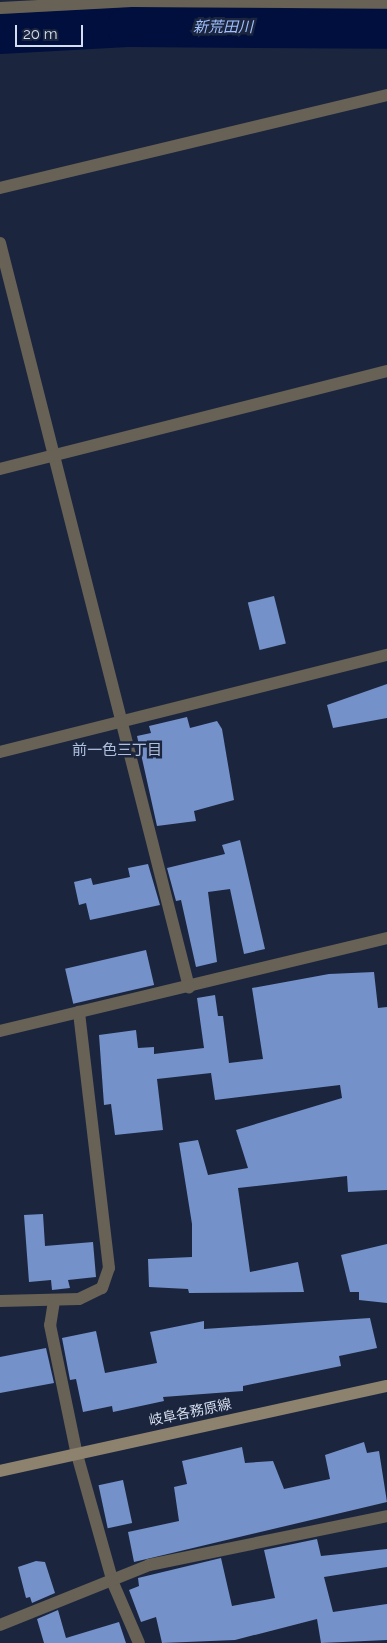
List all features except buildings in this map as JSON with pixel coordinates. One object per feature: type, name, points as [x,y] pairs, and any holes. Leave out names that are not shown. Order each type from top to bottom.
[{"type":"main road","name":"岐阜各務原線","points":[[0,1471],[76,1451],[387,1386]]},
{"type":"street","points":[[0,8],[132,1],[387,3]]},
{"type":"street","points":[[0,188],[387,95]]},
{"type":"street","points":[[0,242],[56,455],[189,987]]},
{"type":"street","points":[[0,469],[387,371]]},
{"type":"street","points":[[0,752],[387,655]]},
{"type":"street","points":[[0,1031],[387,938]]},
{"type":"street","points":[[0,1301],[79,1299],[102,1288],[109,1268],[79,1012]]},
{"type":"street","points":[[54,1301],[50,1325],[76,1451],[113,1583],[139,1643]]},
{"type":"street","points":[[0,1625],[113,1583],[149,1565],[387,1516]]},
{"type":"waterway","name":"新荒田川","points":[[0,34],[127,27],[387,29]]},
{"type":"district","name":"前一色三丁目","points":[[117,751]]}]
